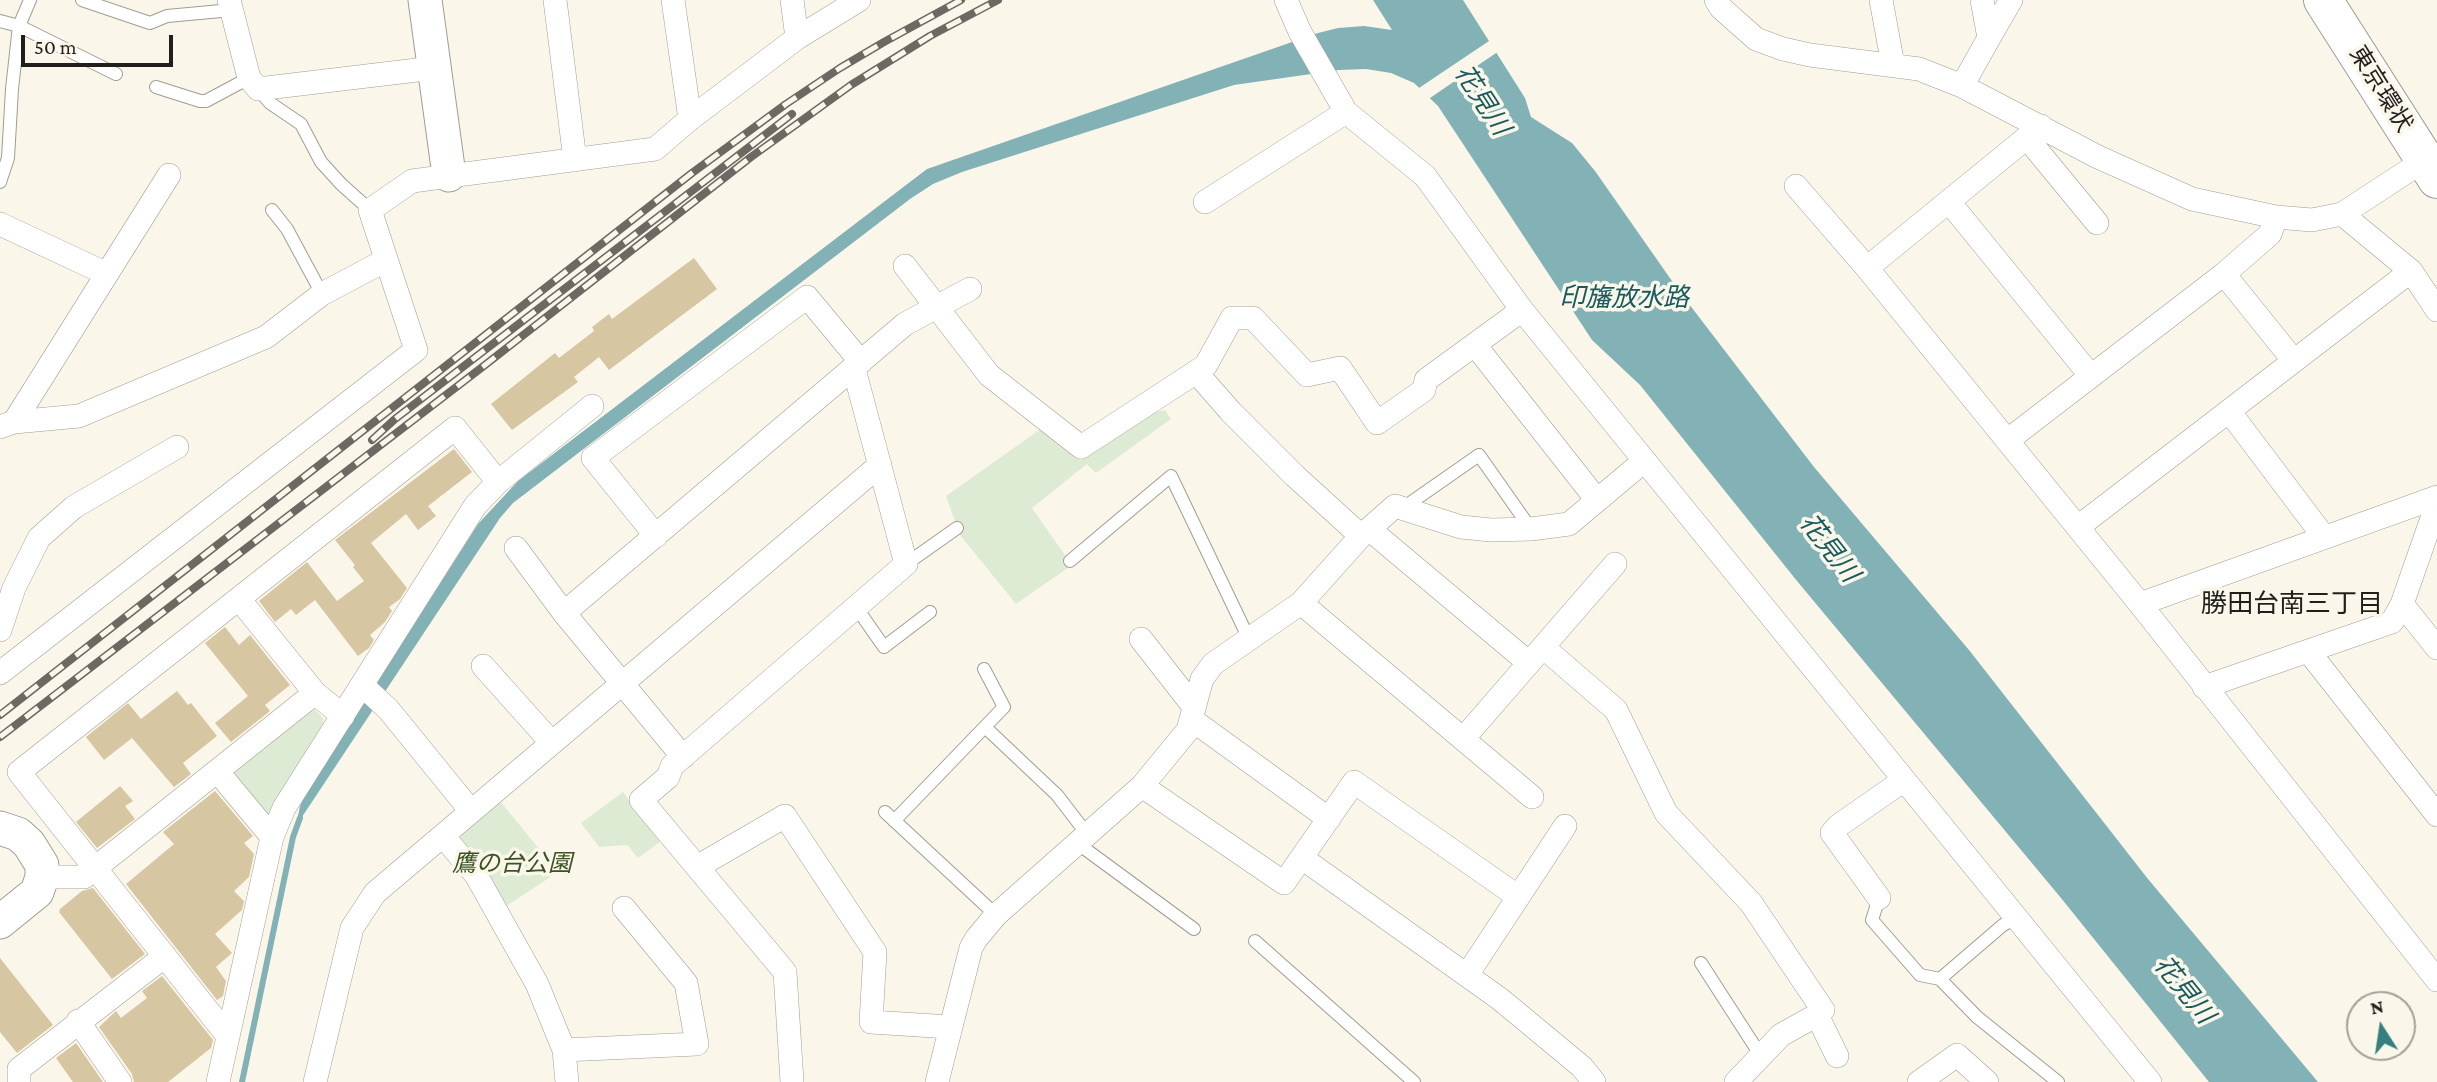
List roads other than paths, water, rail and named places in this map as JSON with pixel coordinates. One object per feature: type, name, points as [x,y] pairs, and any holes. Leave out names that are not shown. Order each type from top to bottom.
[{"type":"highway","name":"東京環状","points":[[2323,0],[2434,155]]},
{"type":"highway","name":"東京環状","points":[[2354,0],[2434,155]]},
{"type":"street","points":[[425,0],[449,175]]},
{"type":"street","points":[[555,0],[575,160]]},
{"type":"street","points":[[673,0],[690,119]]},
{"type":"street","points":[[792,0],[797,38]]},
{"type":"street","points":[[0,673],[416,350],[370,210],[412,181],[655,149],[797,38],[859,0]]},
{"type":"street","points":[[1286,0],[1300,32],[1346,112],[1425,176],[1522,310],[2150,1082]]},
{"type":"street","points":[[1716,0],[1721,8],[1756,39],[1810,55],[1919,69],[1962,86],[2034,132],[2192,199],[2276,217],[2312,220],[2342,215],[2434,155]]},
{"type":"street","points":[[1881,0],[1893,65]]},
{"type":"street","points":[[1982,0],[1989,38]]},
{"type":"street","points":[[1962,86],[2011,0]]},
{"type":"street","points":[[230,5],[254,84],[434,68]]},
{"type":"street","points":[[1205,202],[1346,112]]},
{"type":"street","points":[[1867,268],[2034,132]]},
{"type":"street","points":[[2034,132],[2097,223]]},
{"type":"street","points":[[7,424],[169,175]]},
{"type":"street","points":[[1796,186],[2008,440],[2437,980]]},
{"type":"street","points":[[1950,203],[2090,375]]},
{"type":"street","points":[[2342,215],[2412,271],[2437,310]]},
{"type":"street","points":[[2008,440],[2224,274],[2270,234],[2276,217]]},
{"type":"street","points":[[0,224],[107,274]]},
{"type":"street","points":[[7,424],[79,416],[266,337],[322,295],[386,260]]},
{"type":"street","points":[[905,266],[989,375],[1081,447],[1206,365],[1232,318],[1253,318],[1307,375],[1340,368],[1377,423],[1424,390],[1426,380],[1522,310]]},
{"type":"street","points":[[2078,527],[2412,271]]},
{"type":"street","points":[[2224,274],[2294,361]]},
{"type":"street","points":[[564,613],[905,324],[970,289]]},
{"type":"street","points":[[656,536],[593,458],[807,298],[858,366],[906,564],[672,766],[668,777],[641,800],[785,972],[792,1082]]},
{"type":"street","points":[[1475,345],[1597,500]]},
{"type":"street","points":[[1196,372],[1231,412],[1295,476],[1365,533],[1616,710],[1667,813],[1751,903],[1823,1010],[1781,1035],[1736,1082]]},
{"type":"street","points":[[218,1082],[272,837],[284,808],[365,688],[475,506],[498,482],[592,406]]},
{"type":"street","points":[[2230,411],[2324,537]]},
{"type":"street","points":[[228,1035],[19,772],[455,428],[498,482]]},
{"type":"street","points":[[0,630],[7,586],[39,538],[74,507],[177,447]]},
{"type":"street","points":[[937,1082],[971,948],[976,939],[996,915],[1142,786],[1188,730],[1202,679],[1213,664],[1301,603],[1365,533],[1395,506],[1461,527],[1531,529],[1569,524],[1644,461]]},
{"type":"street","points":[[315,1082],[352,928],[375,892],[880,465]]},
{"type":"street","points":[[2140,604],[2437,497]]},
{"type":"street","points":[[2204,687],[2392,622],[2402,604],[2437,504]]},
{"type":"street","points":[[516,548],[564,613],[683,757]]},
{"type":"street","points":[[1463,739],[1615,564]]},
{"type":"street","points":[[239,598],[314,693],[344,716]]},
{"type":"street","points":[[1301,603],[1532,797]]},
{"type":"street","points":[[2402,604],[2437,648]]},
{"type":"street","points":[[1140,639],[1193,713],[1329,819]]},
{"type":"street","points":[[2309,652],[2437,815]]},
{"type":"street","points":[[483,666],[552,743]]},
{"type":"street","points":[[365,688],[388,709],[471,811]]},
{"type":"street","points":[[42,877],[84,877],[314,693]]},
{"type":"street","points":[[217,771],[272,837]]},
{"type":"street","points":[[1879,898],[1832,833],[1904,780]]},
{"type":"street","points":[[1142,786],[1284,883],[1354,782],[1517,896]]},
{"type":"street","points":[[697,867],[785,816],[874,952],[871,1022],[950,1027]]},
{"type":"street","points":[[1467,975],[1565,826]]},
{"type":"street","points":[[0,828],[18,834],[29,844],[42,865],[42,877],[37,892],[0,922]]},
{"type":"street","points":[[443,836],[475,875],[537,984],[564,1050],[567,1082]]},
{"type":"street","points":[[1302,858],[1500,999],[1582,1067],[1594,1082]]},
{"type":"street","points":[[564,1050],[696,1044],[686,983],[624,908]]},
{"type":"street","points":[[19,1082],[19,1069],[165,956]]},
{"type":"street","points":[[1817,1015],[1837,1056]]},
{"type":"street","points":[[78,1021],[120,1082]]},
{"type":"street","points":[[1919,1082],[1957,1055],[1987,1082]]},
{"type":"lane","points":[[0,182],[8,158],[19,26],[30,0]]},
{"type":"lane","points":[[82,0],[150,23],[167,16],[230,5]]},
{"type":"lane","points":[[0,21],[19,26],[116,74]]},
{"type":"lane","points":[[156,87],[206,101],[254,84],[270,103],[301,124],[321,162],[370,210]]},
{"type":"lane","points":[[272,210],[287,229],[322,295]]},
{"type":"lane","points":[[1404,508],[1479,455],[1531,529]]},
{"type":"lane","points":[[1070,561],[1171,476],[1249,639]]},
{"type":"lane","points":[[906,564],[957,528]]},
{"type":"lane","points":[[856,607],[884,647],[930,612]]},
{"type":"lane","points":[[985,669],[1003,707],[889,817],[996,915]]},
{"type":"lane","points":[[985,727],[1057,795],[1082,839],[1195,929]]},
{"type":"lane","points":[[1879,898],[1872,920],[1920,975],[1940,979],[1978,1017],[2058,1082]]},
{"type":"lane","points":[[1940,979],[2003,925],[2016,918]]},
{"type":"lane","points":[[1255,941],[1414,1082]]},
{"type":"lane","points":[[1701,963],[1761,1056]]},
{"type":"water","name":"印旛放水路","points":[[1373,0],[1463,0],[1525,98],[1531,117],[1572,143],[1595,171],[1679,291],[1814,467],[1969,650],[2148,879],[2318,1082],[2209,1082],[2061,898],[1797,581],[1640,385],[1592,340],[1438,106],[1414,83],[1391,73],[1366,69],[1339,70],[1234,85],[962,172],[933,184],[910,199],[513,503],[500,518],[296,826],[300,806],[306,794],[478,524],[518,481],[927,169],[1318,33],[1364,26],[1392,30]]},
{"type":"waterway","points":[[242,1082],[293,837],[300,818]]},
{"type":"railway","points":[[0,715],[692,173],[840,68],[961,0]]},
{"type":"railway","points":[[0,737],[751,157],[851,85],[930,36],[998,0]]},
{"type":"railway","points":[[372,440],[395,419],[792,114]]},
{"type":"district","name":"勝田台南三丁目","points":[[2292,604]]},
{"type":"water label","name":"花見川","points":[[1482,100]]},
{"type":"water label","name":"花見川","points":[[1829,548]]},
{"type":"water label","name":"花見川","points":[[2184,990]]},
{"type":"park label","name":"鷹の台公園","points":[[512,864]]}]
